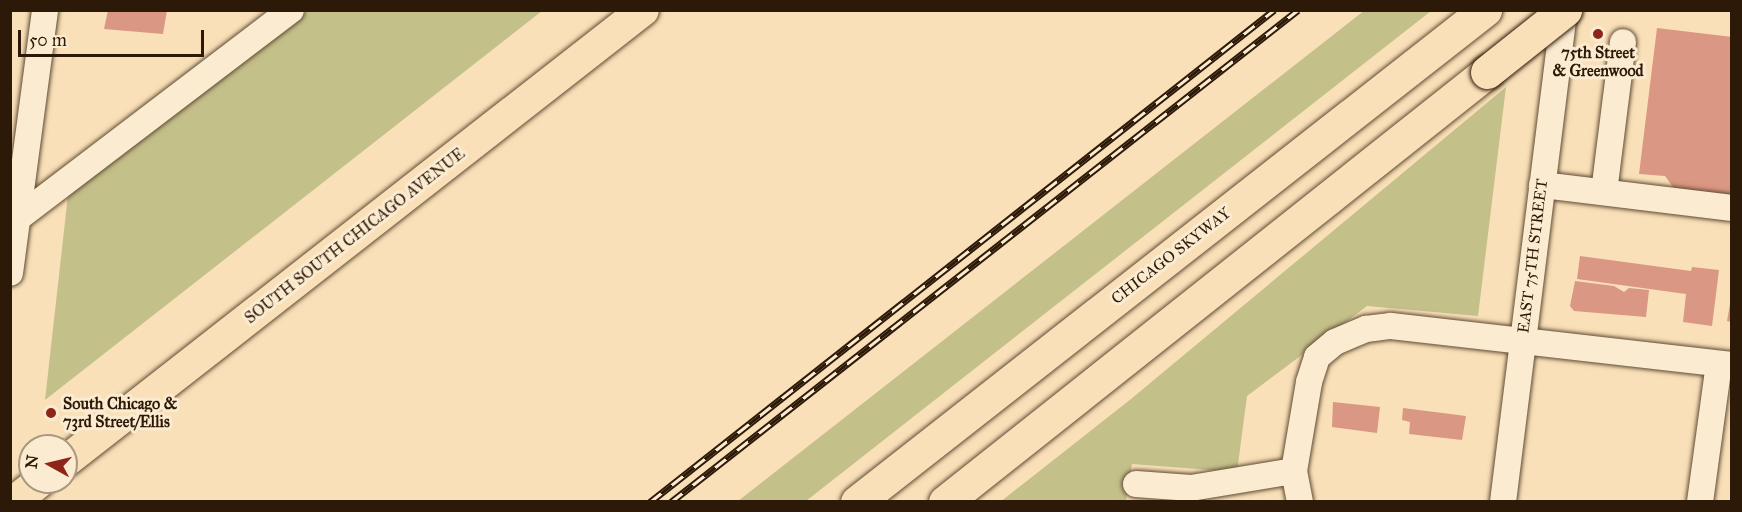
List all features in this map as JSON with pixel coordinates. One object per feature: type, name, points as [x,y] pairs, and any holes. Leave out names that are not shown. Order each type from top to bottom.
[{"type":"highway","name":"CHICAGO SKYWAY","points":[[857,501],[1485,10]]},
{"type":"highway","points":[[945,501],[1564,10]]},
{"type":"main road","name":"SOUTH SOUTH CHICAGO AVENUE","points":[[78,452],[643,10]]},
{"type":"street","points":[[10,273],[18,218],[18,159],[45,10]]},
{"type":"street","points":[[18,218],[291,10]]},
{"type":"street","name":"EAST 75TH STREET","points":[[1503,501],[1564,10]]},
{"type":"street","points":[[1604,192],[1623,42]]},
{"type":"street","points":[[1542,185],[1731,208]]},
{"type":"street","points":[[1300,501],[1294,471],[1309,382],[1317,357],[1335,342],[1366,329],[1391,326],[1725,364],[1700,501]]},
{"type":"street","points":[[1136,484],[1191,488],[1294,471]]},
{"type":"shaded area","points":[[1365,10],[1431,11],[806,501],[738,501]]},
{"type":"shaded area","points":[[308,11],[542,11],[45,400],[68,195]]},
{"type":"shaded area","points":[[1506,87],[1478,316],[1367,306],[1247,396],[1237,472],[1132,464],[1126,501],[1000,502],[1131,399]]},
{"type":"building","points":[[108,10],[167,10],[163,34],[104,29]]},
{"type":"building","points":[[1657,28],[1732,37],[1732,197],[1675,190],[1665,176],[1639,174]]},
{"type":"building","points":[[1580,256],[1691,271],[1692,267],[1719,270],[1712,326],[1683,322],[1686,294],[1577,279]]},
{"type":"building","points":[[1575,281],[1614,286],[1624,292],[1629,288],[1649,290],[1646,317],[1574,311],[1570,306]]},
{"type":"building","points":[[1732,292],[1732,322],[1727,321]]},
{"type":"building","points":[[1333,402],[1380,407],[1377,433],[1332,427]]},
{"type":"building","points":[[1403,408],[1466,416],[1462,440],[1409,434],[1410,422],[1402,420]]},
{"type":"building","points":[[1183,496],[1206,499],[1205,502],[1183,502]]},
{"type":"railway","points":[[650,502],[1274,10]]},
{"type":"railway","points":[[671,502],[1298,10]]},
{"type":"place","name":"75th Street & Greenwood","points":[[1598,34]]},
{"type":"place","name":"South Chicago & 73rd Street/Ellis","points":[[51,413]]}]
